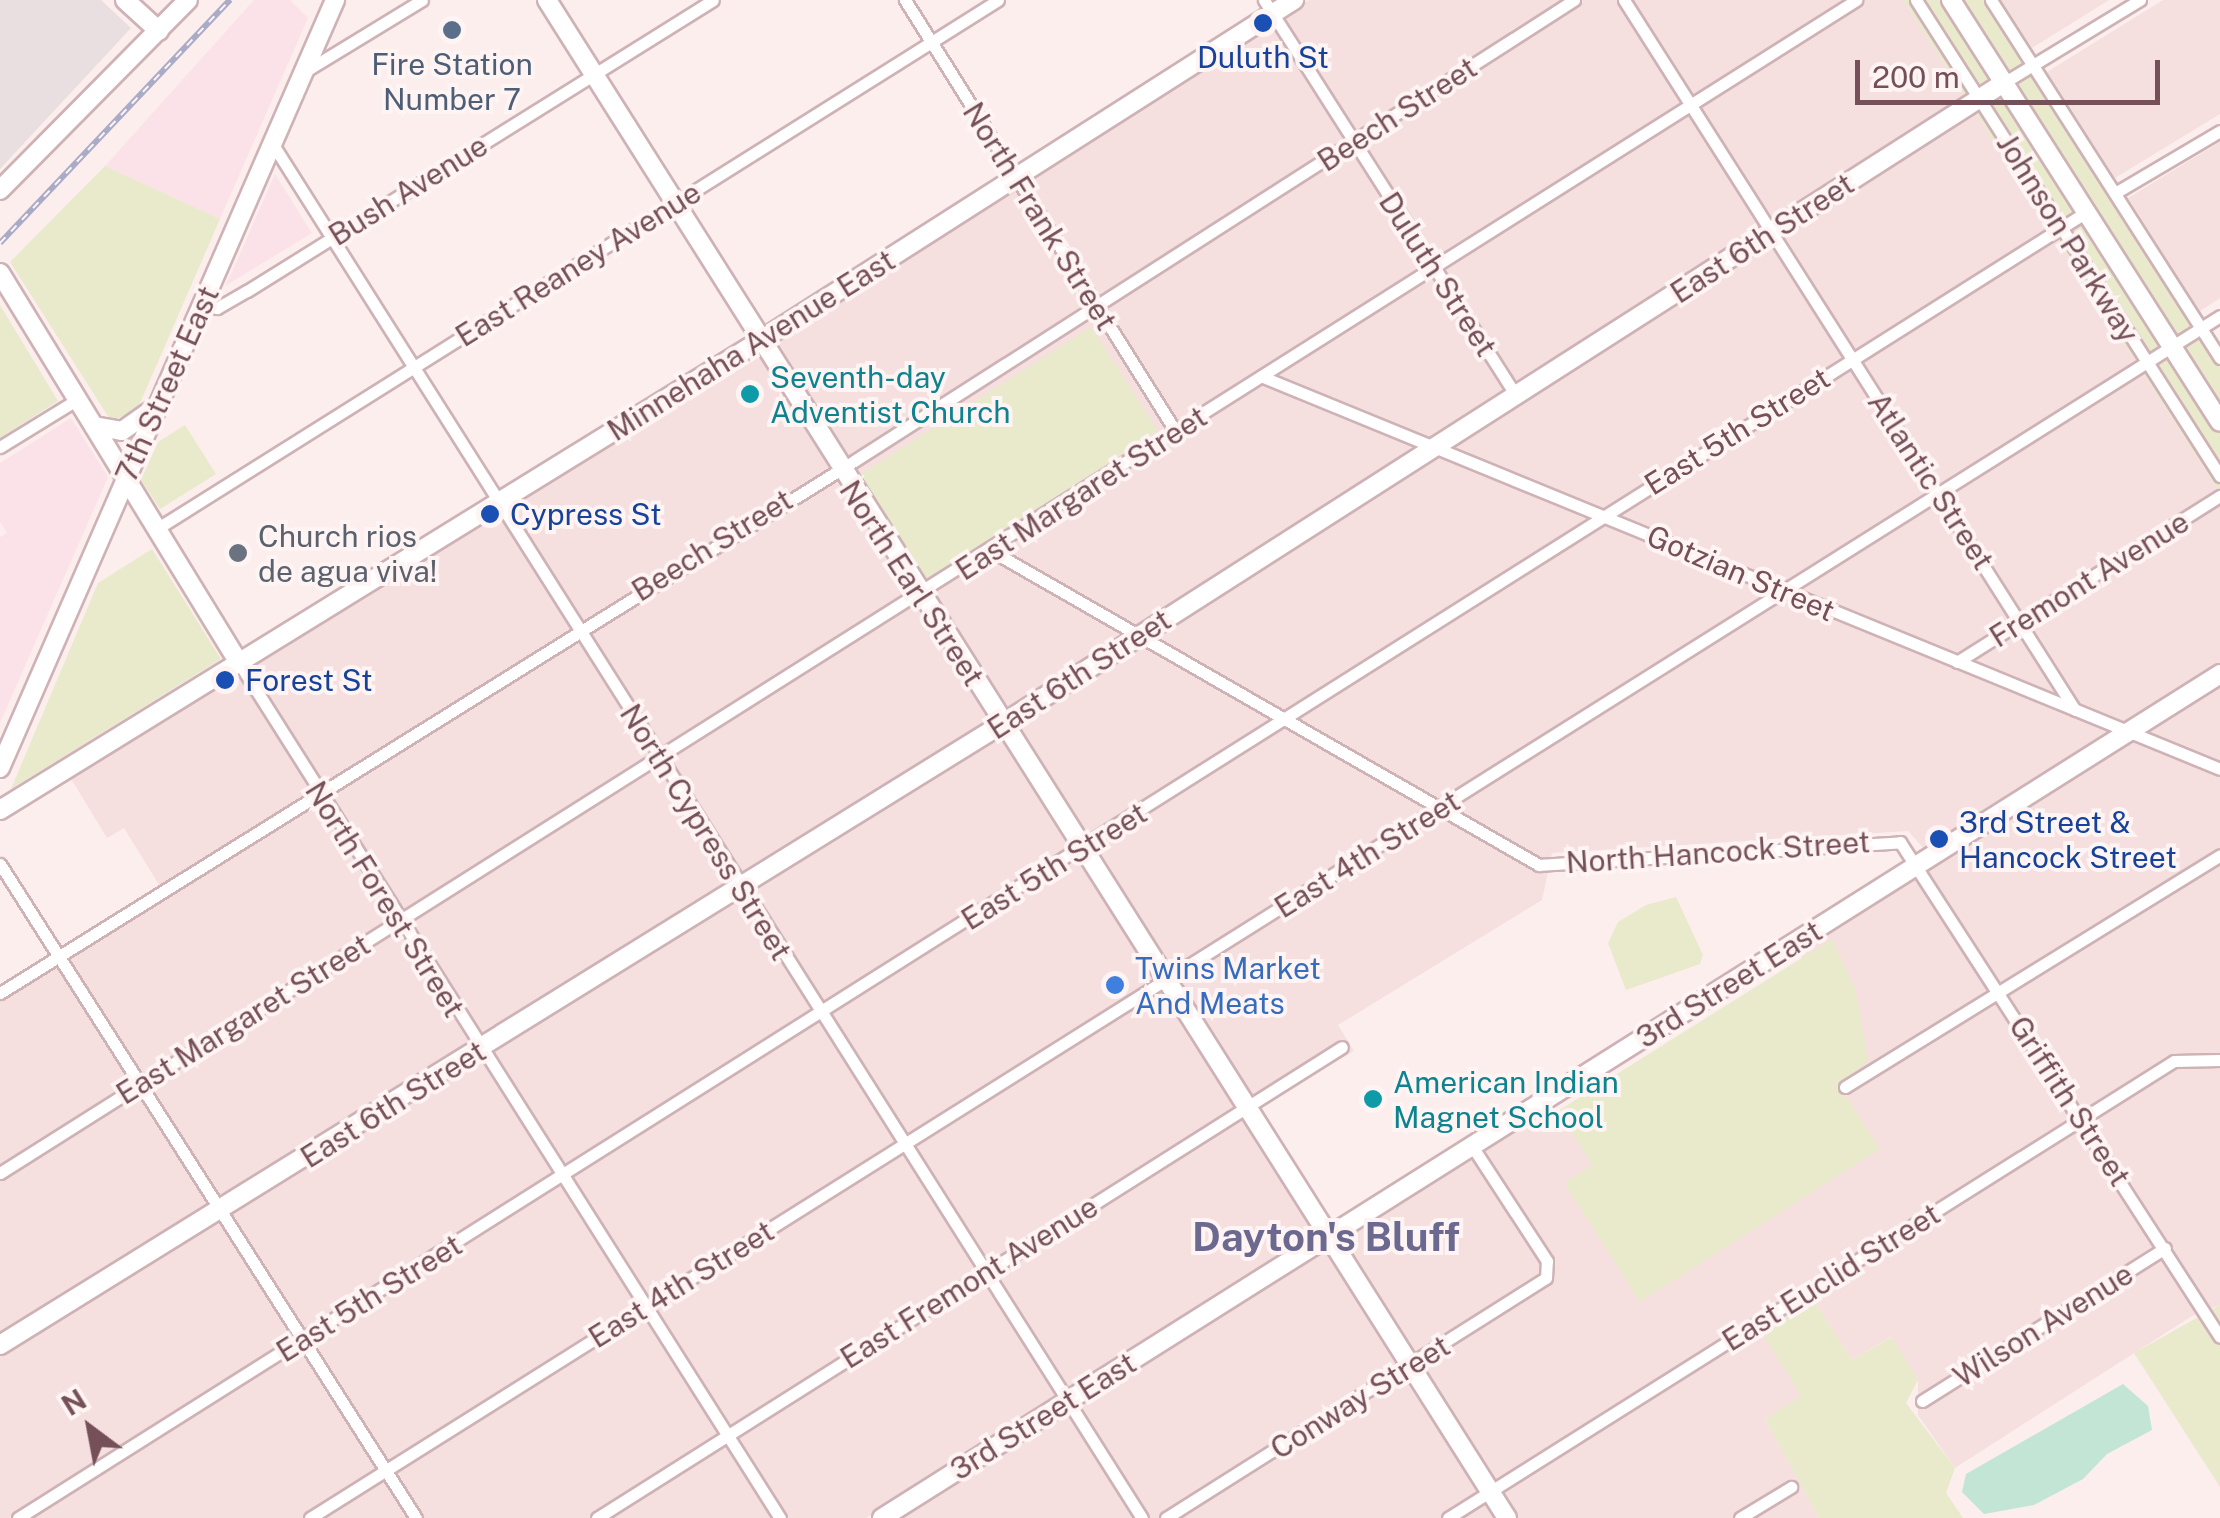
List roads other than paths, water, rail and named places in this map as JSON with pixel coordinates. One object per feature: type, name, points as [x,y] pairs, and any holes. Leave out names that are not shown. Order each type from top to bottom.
[{"type":"street","points":[[125,0],[159,30]]},
{"type":"street","points":[[0,190],[188,0]]},
{"type":"street","name":"7th Street East","points":[[0,768],[163,402],[202,303],[335,0]]},
{"type":"street","points":[[304,72],[422,0]]},
{"type":"street","name":"North Earl Street","points":[[548,0],[758,342],[1507,1518]]},
{"type":"street","name":"Bush Avenue","points":[[202,303],[217,308],[713,0]]},
{"type":"street","name":"North Frank Street","points":[[905,0],[1176,432]]},
{"type":"street","name":"East Reaney Avenue","points":[[158,528],[998,0]]},
{"type":"street","name":"Minnehaha Avenue East","points":[[0,810],[758,342],[1015,178],[1268,7],[1294,0]]},
{"type":"street","name":"Beech Street","points":[[0,993],[1096,306],[1574,0]]},
{"type":"street","name":"Atlantic Street","points":[[1624,0],[2075,710]]},
{"type":"street","name":"East Margaret Street","points":[[0,1173],[1856,0]]},
{"type":"street","name":"Johnson Parkway","points":[[1916,0],[2220,476]]},
{"type":"street","name":"Johnson Parkway","points":[[1951,0],[2220,422]]},
{"type":"street","name":"Johnson Parkway","points":[[1992,0],[2220,358]]},
{"type":"street","name":"East 6th Street","points":[[0,1358],[7,1343],[1002,724],[2005,82],[2140,0]]},
{"type":"street","name":"Duluth Street","points":[[1268,7],[1516,396]]},
{"type":"street","points":[[0,204],[95,109],[159,30]]},
{"type":"street","points":[[2115,193],[2220,131]]},
{"type":"street","name":"North Cypress Street","points":[[272,144],[1142,1518]]},
{"type":"street","name":"East 5th Street","points":[[18,1518],[563,1178],[2088,211]]},
{"type":"street","name":"North Forest Street","points":[[3,278],[398,921],[780,1518]]},
{"type":"street","name":"East 4th Street","points":[[310,1518],[2220,316]]},
{"type":"street","name":"Gotzian Street","points":[[1263,377],[2220,770]]},
{"type":"street","points":[[0,447],[78,398]]},
{"type":"street","points":[[94,426],[122,431],[163,402]]},
{"type":"street","name":"Fremont Avenue","points":[[1957,662],[2220,496]]},
{"type":"street","name":"North Hancock Street","points":[[990,550],[1283,723],[1538,865],[1895,840],[1918,864]]},
{"type":"street","name":"3rd Street East","points":[[882,1518],[2220,674]]},
{"type":"street","points":[[1845,1088],[2220,855]]},
{"type":"street","points":[[0,864],[416,1518]]},
{"type":"street","name":"Griffith Street","points":[[1918,864],[2218,1328]]},
{"type":"street","name":"East Fremont Avenue","points":[[597,1518],[1342,1047]]},
{"type":"street","name":"East Euclid Street","points":[[1448,1518],[2174,1061],[2220,1060]]},
{"type":"street","name":"Conway Street","points":[[1166,1518],[1540,1285],[1549,1272],[1472,1146]]},
{"type":"street","name":"Wilson Avenue","points":[[1922,1401],[2165,1248]]},
{"type":"street","points":[[1740,1518],[1791,1487]]},
{"type":"railway","points":[[0,243],[230,0]]},
{"type":"place","name":"Duluth St","points":[[1263,23]]},
{"type":"place","name":"Fire Station Number 7","points":[[452,30]]},
{"type":"place","name":"Seventh-day Adventist Church","points":[[750,394]]},
{"type":"place","name":"Cypress St","points":[[490,514]]},
{"type":"place","name":"Church rios de agua viva!","points":[[238,553]]},
{"type":"place","name":"Forest St","points":[[225,680]]},
{"type":"place","name":"3rd Street & Hancock Street","points":[[1939,839]]},
{"type":"place","name":"Twins Market And Meats","points":[[1115,985]]},
{"type":"place","name":"American Indian Magnet School","points":[[1373,1099]]},
{"type":"district","name":"Dayton's Bluff","points":[[1326,1237]]}]
